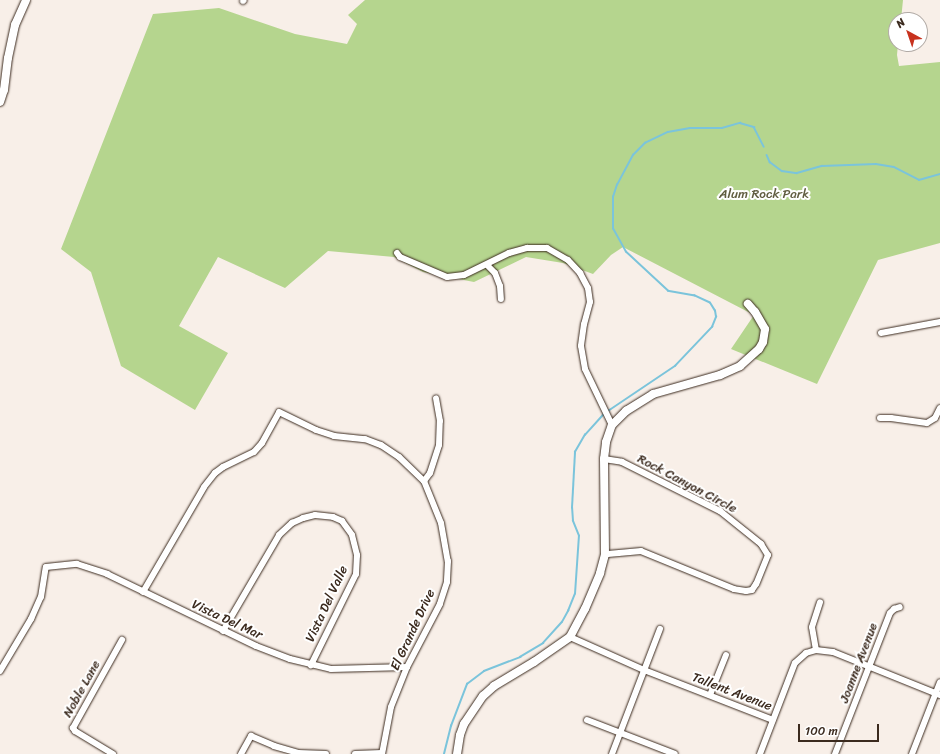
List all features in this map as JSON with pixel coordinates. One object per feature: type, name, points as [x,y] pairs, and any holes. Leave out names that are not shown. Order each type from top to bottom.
[{"type":"street","points":[[0,102],[4,90],[12,36],[26,0]]},
{"type":"street","points":[[397,253],[400,257],[447,277],[464,275],[509,253],[527,248],[547,248],[568,260],[580,273],[588,288],[590,302],[584,324],[581,346],[585,369],[612,426]]},
{"type":"street","points":[[487,265],[495,273],[500,286],[501,299]]},
{"type":"street","points":[[457,754],[460,735],[464,724],[476,704],[488,691],[570,637],[585,609],[600,573],[605,554],[604,459],[606,442],[612,426],[626,411],[653,394],[720,374],[740,366],[763,342],[765,329],[755,312],[748,304]]},
{"type":"street","points":[[881,333],[940,322]]},
{"type":"street","points":[[424,481],[430,473],[439,445],[440,421],[436,398]]},
{"type":"street","points":[[880,418],[927,423],[935,418],[940,408]]},
{"type":"street","name":"El Grande Drive","points":[[143,592],[204,487],[215,473],[223,467],[254,452],[262,443],[278,412],[316,430],[334,436],[365,439],[381,445],[399,457],[424,481],[433,501],[445,539],[448,561],[447,582],[440,604],[407,667],[391,707],[382,754]]},
{"type":"street","name":"Rock Canyon Circle","points":[[604,459],[622,462],[720,511],[761,544],[768,555],[756,584],[752,590],[746,591],[734,589],[641,551],[605,554]]},
{"type":"street","name":"Vista Del Valle","points":[[223,631],[279,535],[292,523],[303,518],[314,515],[333,517],[342,521],[352,535],[357,555],[356,574],[311,665]]},
{"type":"street","name":"Vista Del Mar","points":[[0,672],[31,619],[41,597],[46,567],[77,564],[107,574],[223,631],[290,659],[331,669],[351,670],[407,667]]},
{"type":"street","points":[[820,602],[812,627],[816,650],[833,652],[938,694]]},
{"type":"street","name":"Joanne Avenue","points":[[835,754],[890,613],[894,609],[900,607]]},
{"type":"street","points":[[612,754],[660,629]]},
{"type":"street","name":"Tallent Avenue","points":[[570,637],[644,670],[773,720],[795,663],[806,653],[816,650]]},
{"type":"street","name":"Noble Lane","points":[[112,754],[75,731],[73,728],[122,640]]},
{"type":"street","points":[[710,695],[726,655]]},
{"type":"street","points":[[912,754],[938,694],[940,682]]},
{"type":"street","points":[[587,720],[675,754]]},
{"type":"street","points":[[760,754],[773,720]]},
{"type":"street","points":[[240,754],[251,736],[274,746],[298,753],[326,754]]},
{"type":"street","points":[[355,754],[382,754]]},
{"type":"green space","name":"Alum Rock Park","points":[[365,0],[903,0],[902,12],[888,12],[888,52],[897,52],[899,66],[940,62],[940,243],[878,260],[817,384],[731,349],[754,315],[623,247],[611,255],[593,274],[563,263],[526,257],[474,282],[423,272],[394,257],[328,251],[285,288],[218,257],[179,326],[228,353],[195,410],[121,366],[91,272],[61,249],[153,14],[219,8],[295,34],[347,44],[357,24],[348,15]]},
{"type":"waterway","points":[[608,411],[675,366],[712,327],[716,317],[715,311],[710,303],[695,296],[668,291],[626,252],[613,229],[613,197],[617,185],[633,155],[645,143],[668,132],[690,128],[722,128],[740,123],[754,127],[764,147]]},
{"type":"waterway","points":[[767,155],[770,162],[782,171],[797,173],[822,166],[876,164],[894,167],[919,180],[940,174]]},
{"type":"waterway","points":[[444,754],[451,726],[467,684],[484,671],[520,657],[543,643],[562,622],[568,611],[575,594],[579,536],[573,521],[572,508],[575,452],[585,435],[605,413]]}]
